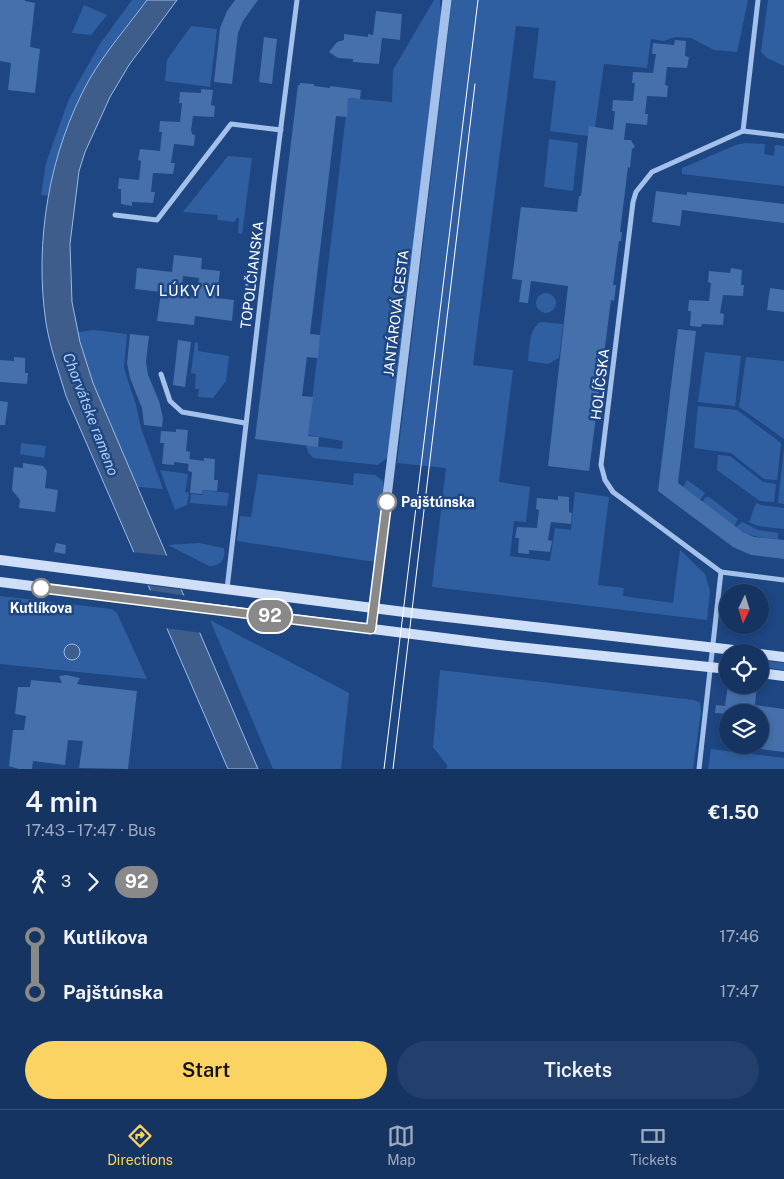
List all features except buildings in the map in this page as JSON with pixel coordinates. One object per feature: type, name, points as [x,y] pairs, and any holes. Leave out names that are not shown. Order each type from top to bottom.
[{"type":"main road","points":[[0,560],[374,608],[719,649]]},
{"type":"main road","points":[[0,582],[500,645],[719,668]]},
{"type":"main road","points":[[769,655],[784,657]]},
{"type":"main road","points":[[769,674],[784,676]]},
{"type":"street","name":"TOPOĽČIANSKA","points":[[227,589],[245,423],[297,0]]},
{"type":"street","name":"JANTÁROVÁ CESTA","points":[[371,629],[447,0]]},
{"type":"street","points":[[758,0],[743,131],[784,136]]},
{"type":"street","points":[[115,214],[157,220],[231,124],[281,130]]},
{"type":"street","name":"HOLÍČSKA","points":[[721,572],[613,492],[605,480],[601,465],[633,202],[636,192],[652,172],[743,131]]},
{"type":"street","points":[[160,374],[170,401],[182,412],[245,423]]},
{"type":"street","points":[[699,769],[721,572],[784,580]]},
{"type":"shaded area","points":[[132,0],[147,0],[106,55],[79,99],[65,135],[49,196],[41,195],[46,163],[69,99],[100,44]]},
{"type":"shaded area","points":[[434,0],[440,0],[441,20],[388,457],[378,465],[313,458],[308,452],[306,445],[342,449],[343,441],[308,435],[348,98],[392,102],[393,70]]},
{"type":"shaded area","points":[[452,0],[748,0],[737,52],[714,50],[691,38],[675,37],[664,41],[651,39],[647,68],[604,64],[595,127],[588,136],[550,131],[556,81],[533,78],[539,28],[516,26],[473,365],[513,370],[499,482],[530,487],[526,522],[514,521],[510,556],[550,561],[555,528],[571,530],[575,492],[609,497],[598,585],[624,588],[623,596],[673,603],[680,550],[705,574],[710,591],[707,620],[432,587],[446,468],[397,463]]},
{"type":"shaded area","points":[[768,0],[784,0],[784,66],[767,58],[761,52]]},
{"type":"shaded area","points":[[84,5],[107,15],[91,35],[72,33]]},
{"type":"shaded area","points":[[191,26],[217,29],[210,87],[165,81],[167,60]]},
{"type":"shaded area","points":[[549,139],[578,143],[573,191],[544,187]]},
{"type":"shaded area","points":[[745,143],[765,144],[764,154],[774,156],[775,145],[784,146],[784,186],[682,174],[682,168]]},
{"type":"shaded area","points":[[228,156],[252,158],[242,234],[238,233],[239,218],[236,218],[235,222],[217,220],[218,215],[183,212]]},
{"type":"shaded area","points":[[542,293],[550,293],[556,299],[556,307],[550,313],[542,313],[536,307],[536,299]]},
{"type":"shaded area","points":[[540,322],[563,324],[559,358],[548,364],[528,361],[531,335]]},
{"type":"shaded area","points":[[93,330],[127,334],[124,368],[141,428],[163,489],[138,487],[112,431],[88,371],[78,332]]},
{"type":"shaded area","points":[[195,342],[198,343],[198,351],[229,356],[226,381],[213,398],[198,397],[199,389],[195,389],[196,374],[191,373]]},
{"type":"shaded area","points":[[705,352],[741,356],[735,406],[698,402]]},
{"type":"shaded area","points":[[746,357],[784,361],[784,439],[739,407]]},
{"type":"shaded area","points":[[698,406],[737,410],[781,443],[777,480],[764,479],[731,453],[694,448]]},
{"type":"shaded area","points":[[21,443],[46,446],[44,458],[20,454]]},
{"type":"shaded area","points":[[784,448],[784,504],[778,503]]},
{"type":"shaded area","points":[[718,455],[730,456],[763,482],[776,484],[774,502],[760,501],[717,470]]},
{"type":"shaded area","points":[[160,470],[188,474],[185,492],[189,493],[187,505],[175,510]]},
{"type":"shaded area","points":[[354,473],[375,475],[383,481],[384,488],[375,562],[237,541],[240,516],[251,517],[258,474],[353,485]]},
{"type":"shaded area","points":[[687,480],[705,493],[700,500],[683,487]]},
{"type":"shaded area","points":[[202,490],[229,493],[227,506],[190,503],[191,494],[202,495]]},
{"type":"shaded area","points":[[706,497],[709,497],[738,519],[734,526],[702,502]]},
{"type":"shaded area","points":[[756,503],[784,508],[784,529],[758,526],[749,522]]},
{"type":"shaded area","points":[[742,522],[758,530],[778,533],[778,539],[746,533],[736,527]]},
{"type":"shaded area","points":[[199,543],[224,548],[222,561],[217,565],[209,566],[168,545]]},
{"type":"shaded area","points":[[0,596],[112,609],[117,613],[147,679],[0,664]]},
{"type":"shaded area","points":[[210,620],[349,693],[341,769],[273,769]]},
{"type":"shaded area","points":[[769,661],[784,663],[784,670],[769,668]]},
{"type":"shaded area","points":[[440,670],[694,700],[700,703],[701,711],[693,769],[447,769],[447,765],[433,747]]},
{"type":"shaded area","points":[[711,749],[719,750],[719,754],[752,754],[784,758],[784,769],[708,769]]},
{"type":"water","name":"Chorvátske rameno","points":[[147,0],[177,0],[129,65],[110,97],[85,152],[79,171],[70,244],[72,302],[80,342],[93,383],[258,769],[228,769],[66,396],[52,351],[46,323],[42,261],[44,230],[48,198],[64,137],[75,108],[95,70]]},
{"type":"water","points":[[72,644],[80,652],[72,660],[64,652]]},
{"type":"pier","points":[[132,552],[170,556],[185,590],[146,585]]},
{"type":"pier","points":[[148,590],[187,596],[203,633],[164,628]]},
{"type":"tram line","points":[[384,769],[478,0]]},
{"type":"tram line","points":[[393,769],[475,84]]},
{"type":"bus line","name":"92","points":[[41,588],[371,629],[387,502]]},
{"type":"place","name":"Pajštúnska","points":[[387,502]]},
{"type":"place","name":"Kutlíkova","points":[[41,588]]},
{"type":"district","name":"LÚKY VI","points":[[190,290]]}]
